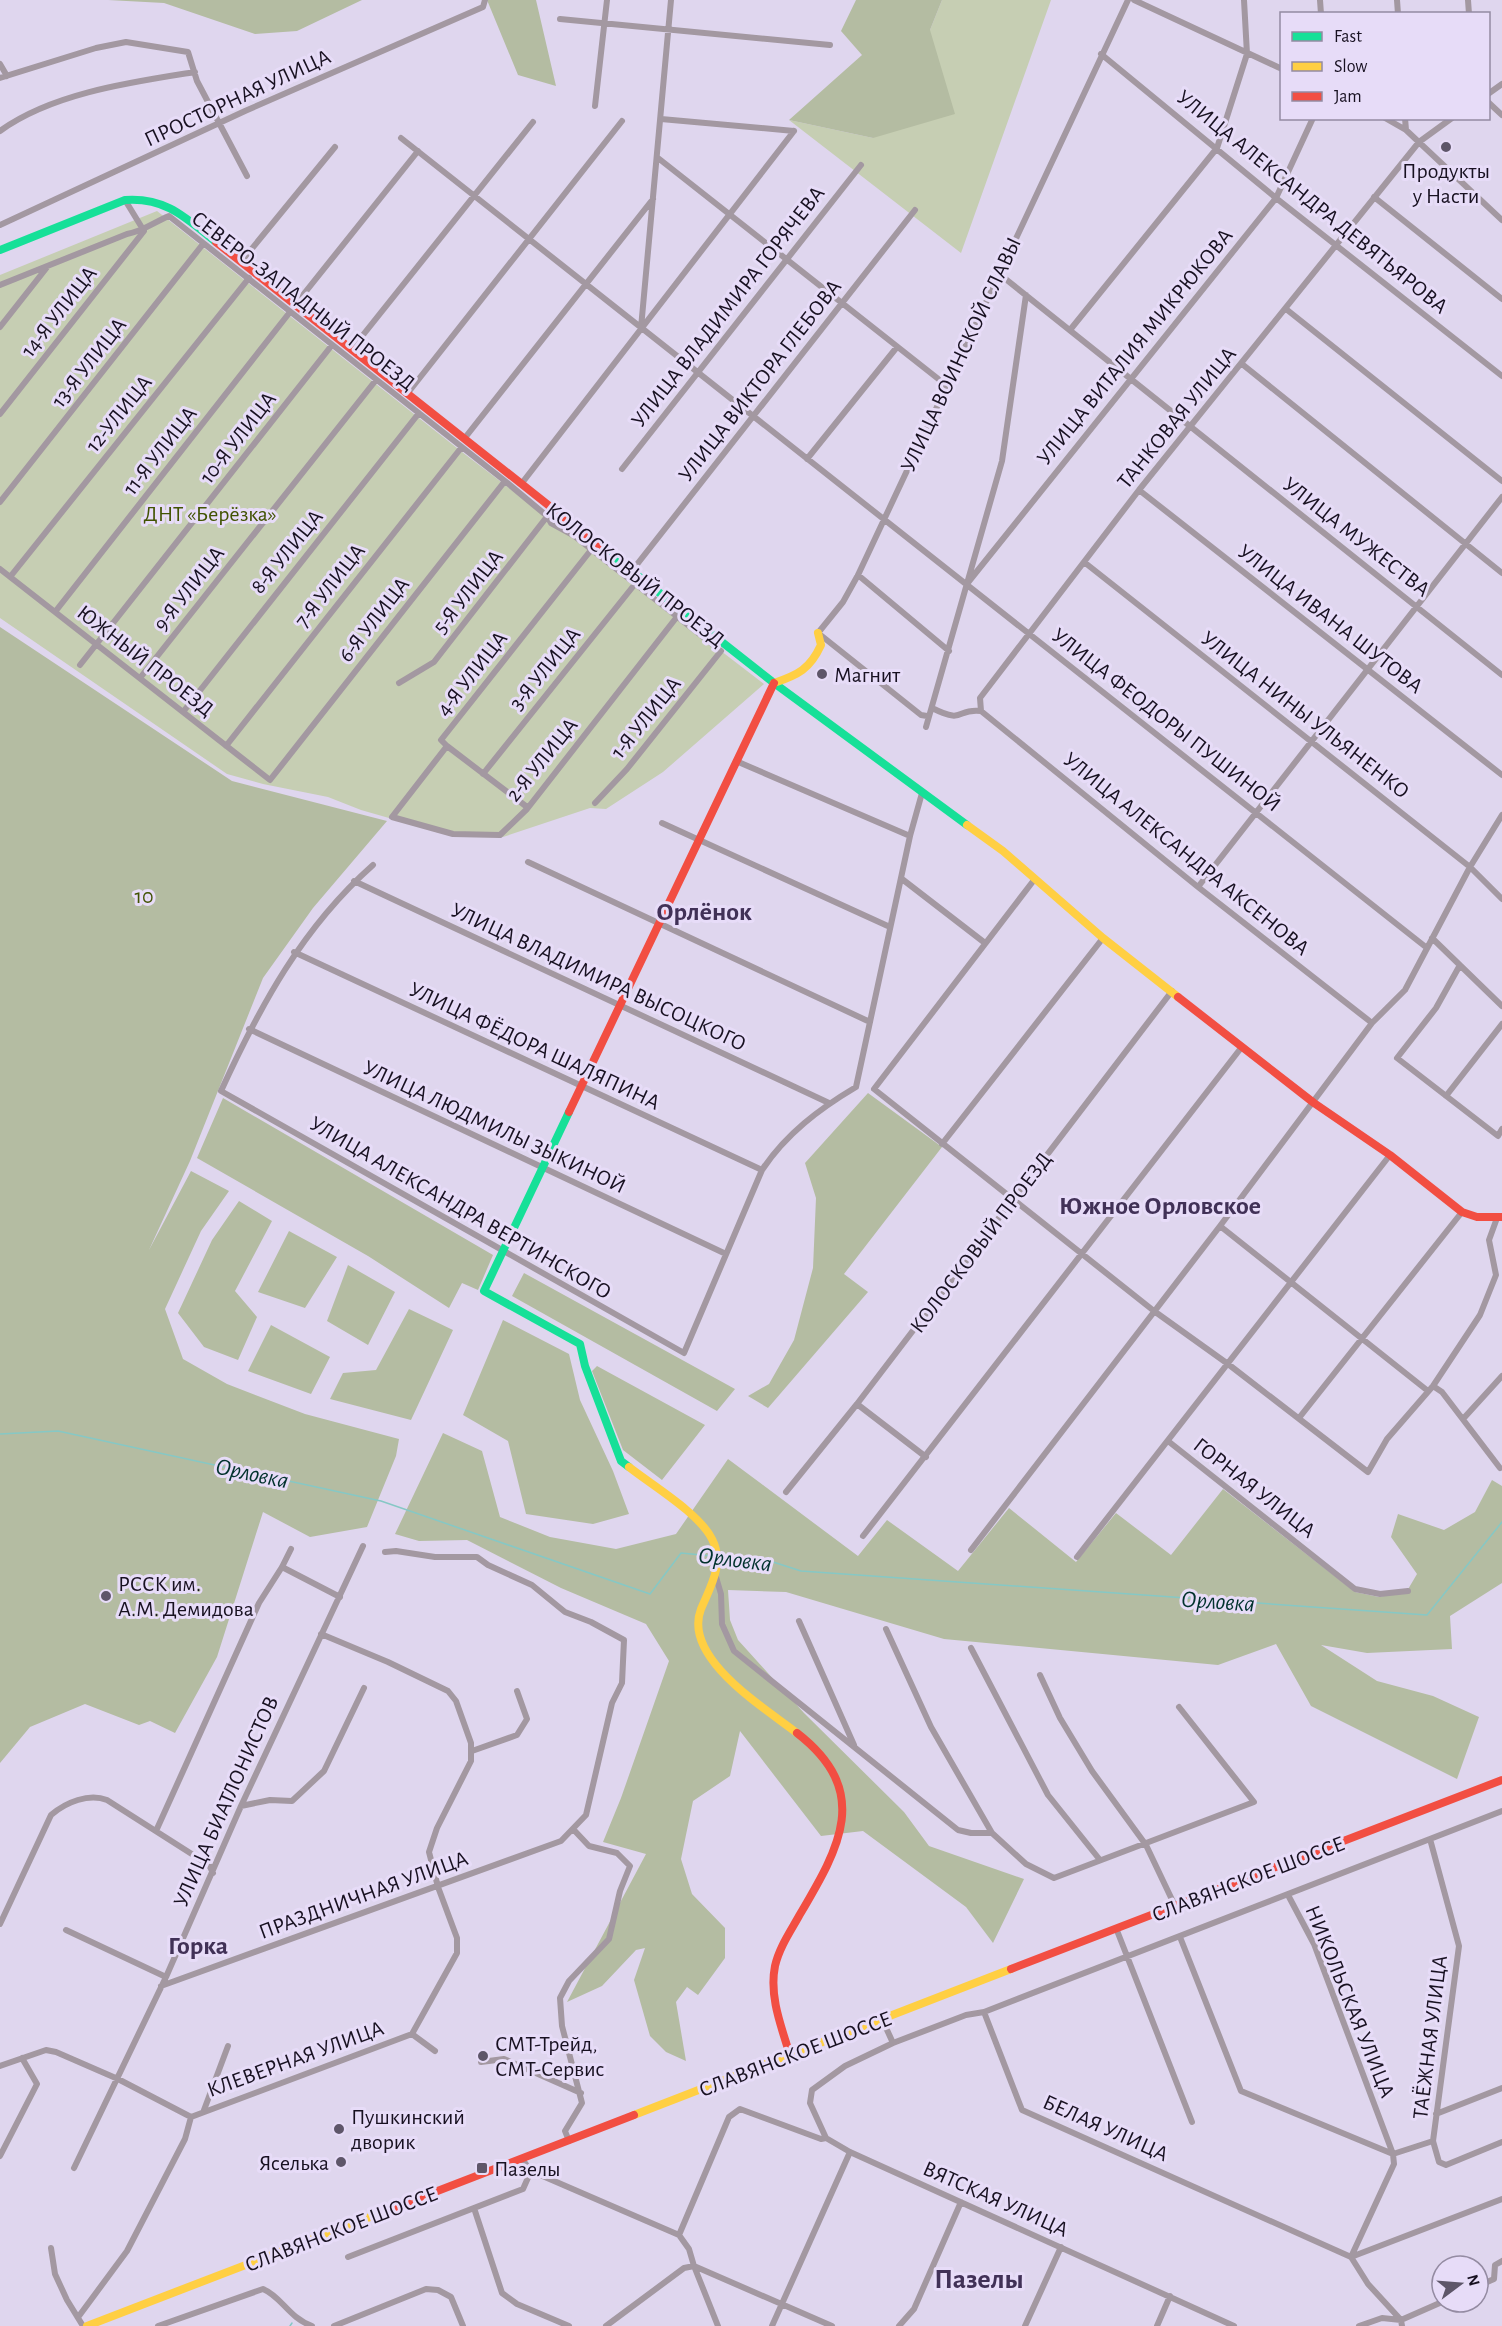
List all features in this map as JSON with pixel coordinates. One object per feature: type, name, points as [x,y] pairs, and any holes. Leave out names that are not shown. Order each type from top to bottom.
[{"type":"street","name":"ПРОСТОРНАЯ УЛИЦА","points":[[0,225],[483,7],[484,0]]},
{"type":"street","points":[[595,106],[607,0]]},
{"type":"street","points":[[641,330],[671,0]]},
{"type":"street","name":"УЛИЦА ВОИНСКОЙ СЛАВЫ","points":[[774,683],[800,676],[810,668],[821,645],[818,633],[843,602],[858,575],[1128,0]]},
{"type":"street","points":[[1134,0],[1280,69]]},
{"type":"street","points":[[1071,330],[1217,148],[1247,54],[1244,0]]},
{"type":"street","points":[[560,19],[830,45]]},
{"type":"street","points":[[0,64],[3,77],[96,48],[126,42],[188,52],[219,125],[247,176]]},
{"type":"street","name":"УЛИЦА АЛЕКСАНДРА ДЕВЯТЬЯРОВА","points":[[1101,54],[1335,246],[1502,376]]},
{"type":"street","points":[[0,131],[64,99],[139,81],[195,72]]},
{"type":"street","points":[[1490,104],[1502,115]]},
{"type":"street","points":[[522,483],[794,131],[661,119]]},
{"type":"street","name":"УЛИЦА ВИТАЛИЯ МИКРЮКОВА","points":[[966,585],[1276,198],[1311,120]]},
{"type":"street","points":[[1388,120],[1406,130],[1502,220]]},
{"type":"street","points":[[1405,120],[1406,130]]},
{"type":"street","name":"ТАНКОВАЯ УЛИЦА","points":[[981,711],[980,698],[1138,490],[1419,142],[1449,120]]},
{"type":"street","points":[[407,394],[622,121]]},
{"type":"street","points":[[351,350],[532,122]]},
{"type":"street","name":"УЛИЦА ФЕОДОРЫ ПУШИНОЙ","points":[[401,138],[752,418],[1427,948]]},
{"type":"street","points":[[241,262],[335,147]]},
{"type":"street","name":"11-Я УЛИЦА","points":[[56,612],[418,152]]},
{"type":"street","points":[[658,158],[946,385]]},
{"type":"street","name":"УЛИЦА ВЛАДИМИРА ГОРЯЧЕВА","points":[[622,469],[861,165]]},
{"type":"street","points":[[1374,197],[1502,299]]},
{"type":"street","name":"7-Я УЛИЦА","points":[[226,746],[654,198]]},
{"type":"street","name":"КОЛОСКОВЫЙ ПРОЕЗД","points":[[125,200],[141,199],[171,207],[241,262],[251,276],[407,394],[463,444],[522,483],[630,572],[774,683],[1003,851],[1103,938],[1241,1048],[1314,1103],[1390,1155],[1462,1212],[1499,1218]]},
{"type":"street","points":[[0,250],[125,200],[144,231]]},
{"type":"street","name":"УЛИЦА ВИКТОРА ГЛЕБОВА","points":[[630,572],[915,210]]},
{"type":"street","name":"СЕВЕРО-ЗАПАДНЫЙ ПРОЕЗД","points":[[0,285],[128,234],[144,231],[153,222],[169,216],[203,244],[251,276]]},
{"type":"street","name":"14-Я УЛИЦА","points":[[0,414],[144,231]]},
{"type":"street","name":"13-Я УЛИЦА","points":[[0,502],[203,244]]},
{"type":"street","points":[[0,327],[48,265]]},
{"type":"street","name":"УЛИЦА МУЖЕСТВА","points":[[998,273],[1502,675]]},
{"type":"street","name":"12-УЛИЦА","points":[[10,577],[251,276]]},
{"type":"street","points":[[926,727],[927,716],[932,708],[949,651],[1002,461],[1026,296]]},
{"type":"street","name":"СЕВЕРО-ЗАПАДНЫЙ ПРОЕЗД","points":[[293,308],[376,380],[463,444],[547,516],[551,523],[573,535],[721,651]]},
{"type":"street","points":[[1286,309],[1502,481]]},
{"type":"street","name":"10-Я УЛИЦА","points":[[80,665],[333,345]]},
{"type":"street","points":[[807,459],[897,347]]},
{"type":"street","points":[[1242,364],[1502,573]]},
{"type":"street","name":"9-Я УЛИЦА","points":[[140,678],[376,380]]},
{"type":"street","name":"8-Я УЛИЦА","points":[[183,712],[419,413]]},
{"type":"street","name":"6-Я УЛИЦА","points":[[270,780],[505,482]]},
{"type":"street","name":"УЛИЦА ИВАНА ШУТОВА","points":[[1138,490],[1502,775]]},
{"type":"street","points":[[1198,887],[1502,497]]},
{"type":"street","name":"5-Я УЛИЦА","points":[[399,683],[434,662],[554,510]]},
{"type":"street","name":"4-Я УЛИЦА","points":[[392,817],[447,746],[441,740],[591,550]]},
{"type":"street","name":"УЛИЦА НИНЫ УЛЬЯНЕНКО","points":[[1084,562],[1470,867],[1502,899]]},
{"type":"street","name":"ЮЖНЫЙ ПРОЕЗД","points":[[0,568],[270,780]]},
{"type":"street","points":[[858,575],[949,651]]},
{"type":"street","name":"3-Я УЛИЦА","points":[[483,774],[635,585]]},
{"type":"street","name":"2-Я УЛИЦА","points":[[392,817],[453,834],[500,835],[527,807],[676,618]]},
{"type":"street","points":[[818,633],[921,715],[927,716]]},
{"type":"street","name":"1-Я УЛИЦА","points":[[595,802],[627,769],[721,651]]},
{"type":"street","points":[[774,683],[618,1004],[543,1169],[484,1291],[580,1344],[585,1366],[621,1461],[705,1528],[716,1549],[716,1577],[721,1594],[722,1624],[734,1651],[958,1830],[971,1833],[992,1833]]},
{"type":"street","points":[[932,708],[950,717],[958,717],[974,710],[981,711]]},
{"type":"street","name":"УЛИЦА АЛЕКСАНДРА АКСЕНОВА","points":[[981,711],[1198,887],[1372,1023]]},
{"type":"street","points":[[447,746],[527,807]]},
{"type":"street","points":[[736,761],[910,836]]},
{"type":"street","points":[[726,1254],[762,1170],[779,1144],[829,1103],[856,1087],[910,836],[922,793]]},
{"type":"street","points":[[971,1550],[1221,1226],[1372,1023],[1405,990],[1470,867],[1502,814]]},
{"type":"street","points":[[662,823],[697,841],[890,927]]},
{"type":"street","points":[[528,862],[870,1022]]},
{"type":"street","points":[[249,1029],[294,952],[354,881],[373,865]]},
{"type":"street","points":[[902,879],[985,943]]},
{"type":"street","points":[[1034,880],[874,1089],[1154,1311],[1228,1364],[1368,1472],[1392,1432],[1431,1388],[1480,1315],[1496,1275],[1489,1240],[1499,1218]]},
{"type":"street","name":"УЛИЦА ВЛАДИМИРА ВЫСОЦКОГО","points":[[354,881],[829,1103]]},
{"type":"street","points":[[942,1144],[1103,938]]},
{"type":"street","points":[[1432,938],[1502,1006]]},
{"type":"street","name":"УЛИЦА ФЁДОРА ШАЛЯПИНА","points":[[294,952],[762,1170]]},
{"type":"street","points":[[1460,964],[1436,1008],[1397,1058],[1498,1136],[1502,1129]]},
{"type":"street","name":"КОЛОСКОВЫЙ ПРОЕЗД","points":[[786,1492],[857,1404],[1172,991]]},
{"type":"street","points":[[1446,1096],[1502,1024]]},
{"type":"street","name":"УЛИЦА АЛЕКСАНДРА ВЕРТИНСКОГО","points":[[249,1029],[221,1090],[503,1253],[684,1353],[726,1254]]},
{"type":"street","name":"УЛИЦА ЛЮДМИЛЫ ЗЫКИНОЙ","points":[[249,1029],[726,1254]]},
{"type":"street","points":[[863,1536],[1083,1255],[1241,1048]]},
{"type":"street","name":"ГОРНАЯ УЛИЦА","points":[[1390,1155],[1168,1441],[1355,1589],[1380,1594],[1408,1591]]},
{"type":"street","points":[[1299,1418],[1462,1212]]},
{"type":"street","points":[[1221,1226],[1362,1338],[1431,1388],[1442,1392],[1500,1468]]},
{"type":"street","points":[[1463,1419],[1502,1376]]},
{"type":"street","points":[[857,1404],[926,1457]]},
{"type":"street","points":[[1077,1557],[1168,1441]]},
{"type":"street","name":"УЛИЦА БИАТЛОНИСТОВ","points":[[74,2168],[166,1977],[241,1806],[363,1546]]},
{"type":"street","points":[[156,1831],[259,1603],[291,1549]]},
{"type":"street","points":[[385,1552],[396,1551],[435,1557],[477,1557],[532,1585],[565,1612],[591,1622],[624,1640],[622,1683],[612,1703],[586,1815],[573,1829],[589,1846],[617,1853],[630,1866],[620,1891],[609,1939],[569,1981],[560,1998],[562,2026],[581,2093],[580,2110],[565,2131],[569,2141]]},
{"type":"street","points":[[282,1567],[340,1597]]},
{"type":"street","points":[[716,1577],[700,1612],[699,1622],[712,1662],[731,1681],[820,1753],[833,1769],[844,1796],[846,1815],[841,1837],[775,1964],[776,2002],[790,2055]]},
{"type":"street","points":[[799,1621],[856,1748]]},
{"type":"street","points":[[886,1629],[931,1727],[992,1833],[1026,1864],[1054,1878],[1254,1802],[1179,1707]]},
{"type":"street","points":[[321,1634],[388,1662],[453,1695],[472,1751],[517,1735],[527,1719],[517,1690]]},
{"type":"street","points":[[971,1648],[1048,1795],[1100,1860]]},
{"type":"street","points":[[1040,1675],[1060,1718],[1092,1771],[1145,1843],[1175,1906]]},
{"type":"street","points":[[241,1806],[270,1800],[292,1801],[321,1776],[363,1688]]},
{"type":"street","name":"КЛЕВЕРНАЯ УЛИЦА","points":[[191,2117],[204,2110],[412,2034],[457,1953],[458,1946],[429,1852],[437,1828],[471,1761],[472,1751]]},
{"type":"street","name":"СЛАВЯНСКОЕ ШОССЕ","points":[[85,2326],[1502,1780]]},
{"type":"street","points":[[0,1924],[51,1815],[57,1810],[97,1796],[208,1865],[213,1873]]},
{"type":"street","points":[[826,2138],[810,2103],[812,2090],[845,2066],[893,2043],[966,2015],[984,2012],[1502,1811]]},
{"type":"street","name":"ПРАЗДНИЧНАЯ УЛИЦА","points":[[161,1986],[561,1841],[573,1829]]},
{"type":"street","name":"ТАЁЖНАЯ УЛИЦА","points":[[1430,1839],[1459,1946],[1433,2141],[1439,2162],[1446,2166],[1502,2142]]},
{"type":"street","name":"НИКОЛЬСКАЯ УЛИЦА","points":[[1288,1895],[1314,1944],[1393,2154]]},
{"type":"street","points":[[1116,1928],[1192,2122]]},
{"type":"street","points":[[66,1930],[166,1977]]},
{"type":"street","points":[[1180,1937],[1241,2091],[1393,2154],[1433,2141]]},
{"type":"street","name":"БЕЛАЯ УЛИЦА","points":[[984,2012],[1022,2110],[1351,2257]]},
{"type":"street","points":[[882,2019],[893,2043]]},
{"type":"street","name":"КЛЕВЕРНАЯ УЛИЦА","points":[[412,2034],[435,2051]]},
{"type":"street","points":[[204,2110],[228,2046]]},
{"type":"street","points":[[0,2066],[46,2050],[118,2079],[191,2117],[185,2139],[127,2251],[79,2316]]},
{"type":"street","points":[[0,2156],[37,2084],[22,2058]]},
{"type":"street","points":[[481,2062],[504,2059],[581,2093]]},
{"type":"street","points":[[1436,2114],[1502,2088]]},
{"type":"street","name":"ВЯТСКАЯ УЛИЦА","points":[[680,2235],[729,2117],[741,2109],[822,2139],[826,2138],[850,2152],[1234,2326]]},
{"type":"street","points":[[772,2326],[850,2152]]},
{"type":"street","points":[[1351,2257],[1394,2164],[1393,2154]]},
{"type":"street","points":[[522,2159],[531,2171],[680,2235],[689,2249],[718,2326]]},
{"type":"street","points":[[348,2257],[524,2189],[531,2171]]},
{"type":"street","points":[[1351,2257],[1502,2199]]},
{"type":"street","points":[[899,2326],[914,2309],[961,2202]]},
{"type":"street","points":[[474,2208],[502,2293],[517,2304],[569,2326]]},
{"type":"street","points":[[51,2247],[55,2274],[66,2300],[85,2326]]},
{"type":"street","points":[[1025,2326],[1060,2247]]},
{"type":"street","points":[[1351,2257],[1368,2284],[1403,2324]]},
{"type":"street","points":[[1490,2281],[1494,2279],[1495,2265],[1502,2261]]},
{"type":"street","points":[[606,2326],[684,2268],[694,2266],[832,2326]]},
{"type":"street","points":[[158,2326],[263,2289],[272,2293],[298,2321],[312,2326]]},
{"type":"street","points":[[334,2326],[426,2289],[438,2290],[451,2297],[463,2326]]},
{"type":"street","points":[[1156,2326],[1170,2296]]},
{"type":"street","points":[[1359,2326],[1382,2318],[1403,2324],[1430,2309]]},
{"type":"green space","points":[[108,0],[362,0],[297,31],[255,34],[164,3]]},
{"type":"green space","points":[[487,0],[536,0],[556,86],[518,75]]},
{"type":"green space","points":[[856,0],[942,0],[930,30],[955,114],[873,138],[789,120],[862,55],[841,31]]},
{"type":"green space","points":[[942,0],[1051,0],[961,253],[789,120],[873,138],[930,30]]},
{"type":"green space","name":"ДНТ «Берёзка»","points":[[157,211],[462,452],[764,684],[663,772],[606,809],[590,808],[503,837],[452,836],[361,810],[328,797],[227,774],[0,618],[0,275]]},
{"type":"green space","name":"10","points":[[0,627],[232,781],[387,821],[313,908],[263,978],[190,1161],[149,1250],[191,1171],[229,1191],[201,1231],[165,1309],[183,1359],[227,1384],[305,1414],[399,1439],[396,1456],[367,1527],[310,1537],[263,1512],[217,1657],[175,1733],[150,1721],[139,1725],[85,1704],[30,1727],[0,1763]]},
{"type":"green space","points":[[868,1093],[942,1147],[844,1274],[868,1292],[768,1408],[748,1396],[769,1384],[794,1340],[813,1268],[816,1198],[805,1163]]},
{"type":"green space","points":[[223,1098],[493,1255],[478,1290],[462,1283],[449,1308],[368,1256],[197,1158]]},
{"type":"green space","points":[[239,1201],[272,1221],[235,1291],[257,1317],[238,1360],[204,1347],[178,1313],[212,1240]]},
{"type":"green space","points":[[289,1231],[337,1257],[305,1308],[258,1292]]},
{"type":"green space","points":[[348,1265],[395,1292],[368,1345],[327,1321]]},
{"type":"green space","points":[[524,1273],[735,1389],[717,1411],[512,1296]]},
{"type":"green space","points":[[409,1309],[453,1330],[411,1420],[330,1399],[343,1373],[376,1370]]},
{"type":"green space","points":[[503,1320],[569,1354],[580,1400],[613,1471],[629,1514],[593,1524],[526,1514],[508,1441],[463,1415]]},
{"type":"green space","points":[[271,1325],[330,1357],[311,1394],[248,1371]]},
{"type":"green space","points":[[597,1366],[705,1425],[662,1480],[623,1450],[592,1371]]},
{"type":"green space","points":[[443,1433],[482,1451],[500,1517],[550,1537],[616,1549],[676,1534],[728,1459],[858,1556],[887,1520],[958,1571],[1009,1508],[1076,1562],[1116,1513],[1171,1555],[1223,1489],[1355,1592],[1379,1597],[1407,1591],[1417,1574],[1391,1537],[1398,1514],[1444,1530],[1475,1512],[1492,1480],[1502,1486],[1502,1583],[1450,1616],[1452,1649],[1367,1653],[1321,1645],[1377,1681],[1433,1696],[1479,1717],[1457,1779],[1311,1706],[1276,1644],[1218,1665],[944,1639],[786,1592],[728,1590],[730,1620],[738,1640],[804,1713],[904,1812],[929,1846],[1024,1879],[993,1943],[966,1907],[863,1831],[821,1836],[740,1731],[730,1776],[693,1801],[681,1859],[692,1894],[725,1928],[725,1958],[698,1995],[687,1987],[676,2002],[686,2061],[666,2052],[650,2036],[634,1980],[645,1948],[636,1950],[602,1986],[567,2002],[646,1854],[603,1842],[621,1798],[669,1661],[646,1624],[561,1588],[467,1540],[419,1541],[395,1534]]},
{"type":"waterway","name":"Орловка","points":[[0,1434],[58,1431],[381,1501],[650,1594],[681,1553],[712,1556]]},
{"type":"waterway","name":"Орловка","points":[[720,1556],[770,1561],[801,1571],[1427,1615],[1502,1522]]},
{"type":"traffic: fast","points":[[0,250],[125,200],[152,202],[175,211],[216,242]]},
{"type":"traffic: fast","points":[[605,550],[774,683],[967,825]]},
{"type":"traffic: fast","points":[[569,1112],[484,1291],[580,1344],[585,1366],[621,1461],[629,1467]]},
{"type":"traffic: slow","points":[[774,683],[797,674],[808,665],[821,645],[818,633]]},
{"type":"traffic: slow","points":[[967,825],[1003,851],[1103,938],[1178,997]]},
{"type":"traffic: slow","points":[[629,1467],[697,1519],[706,1529],[716,1548],[715,1575],[701,1609],[698,1627],[703,1646],[730,1680],[797,1733]]},
{"type":"traffic: slow","points":[[634,2115],[1011,1969]]},
{"type":"traffic: slow","points":[[87,2326],[383,2212]]},
{"type":"traffic: jam","points":[[216,242],[605,550]]},
{"type":"traffic: jam","points":[[569,1112],[774,683]]},
{"type":"traffic: jam","points":[[1178,997],[1314,1103],[1390,1155],[1462,1212],[1477,1217],[1502,1217]]},
{"type":"traffic: jam","points":[[790,2055],[775,2000],[775,1966],[785,1940],[826,1867],[836,1844],[842,1821],[842,1799],[835,1777],[821,1755],[797,1733]]},
{"type":"traffic: jam","points":[[1011,1969],[1502,1780]]},
{"type":"traffic: jam","points":[[383,2212],[634,2115]]},
{"type":"place","name":"Продукты у Насти","points":[[1446,147]]},
{"type":"place","name":"Магнит","points":[[822,674]]},
{"type":"place","name":"РССК им. А.М. Демидова","points":[[106,1596]]},
{"type":"place","name":"СМТ-Трейд, СМТ-Сервис","points":[[483,2056]]},
{"type":"place","name":"Пушкинский дворик","points":[[339,2129]]},
{"type":"place","name":"Яселька","points":[[341,2162]]},
{"type":"place","name":"Пазелы","points":[[482,2168]]},
{"type":"district","name":"Орлёнок","points":[[704,911]]},
{"type":"district","name":"Южное Орловское","points":[[1160,1205]]},
{"type":"district","name":"Горка","points":[[198,1945]]},
{"type":"district","name":"Пазелы","points":[[979,2278]]}]
